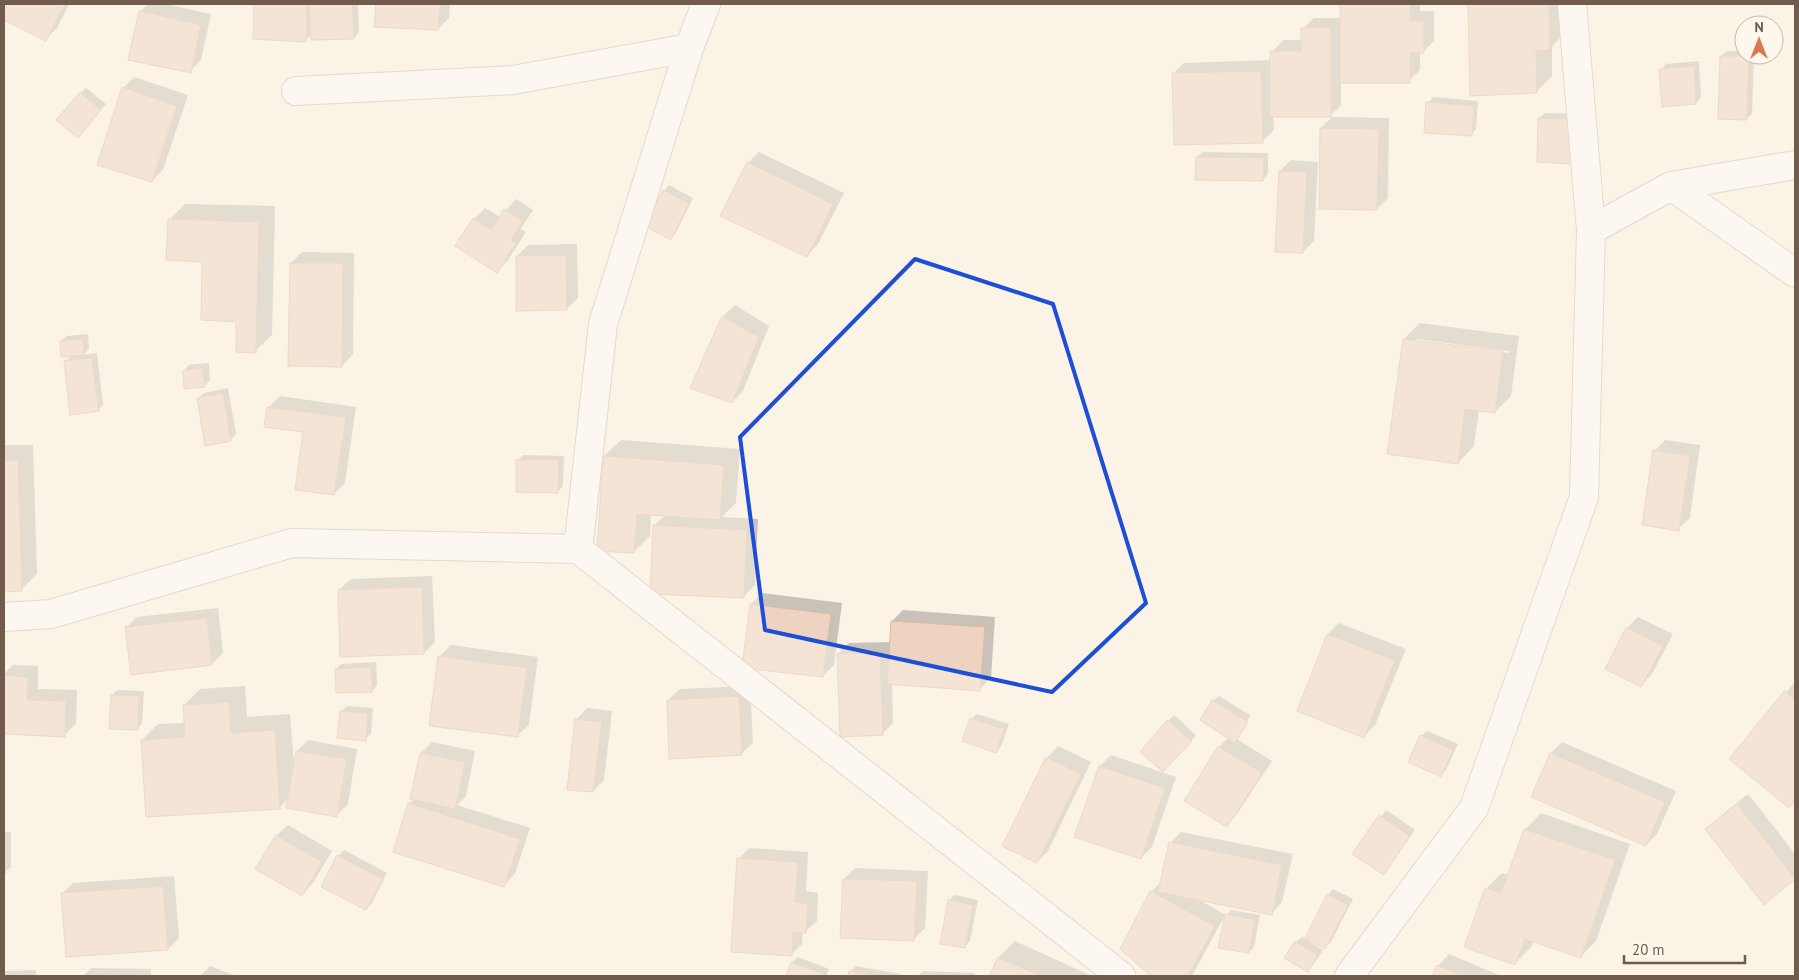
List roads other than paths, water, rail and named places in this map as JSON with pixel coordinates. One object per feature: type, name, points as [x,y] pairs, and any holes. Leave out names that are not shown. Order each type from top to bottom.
[{"type":"street","points":[[578,549],[603,324],[689,48],[706,4]]},
{"type":"street","points":[[1349,976],[1474,808],[1584,497],[1591,230],[1572,4]]},
{"type":"street","points":[[296,91],[513,80],[689,48]]},
{"type":"street","points":[[1591,230],[1671,186],[1795,165]]},
{"type":"street","points":[[1671,186],[1795,272]]},
{"type":"street","points":[[4,617],[51,614],[292,543],[578,549],[1121,976]]}]
